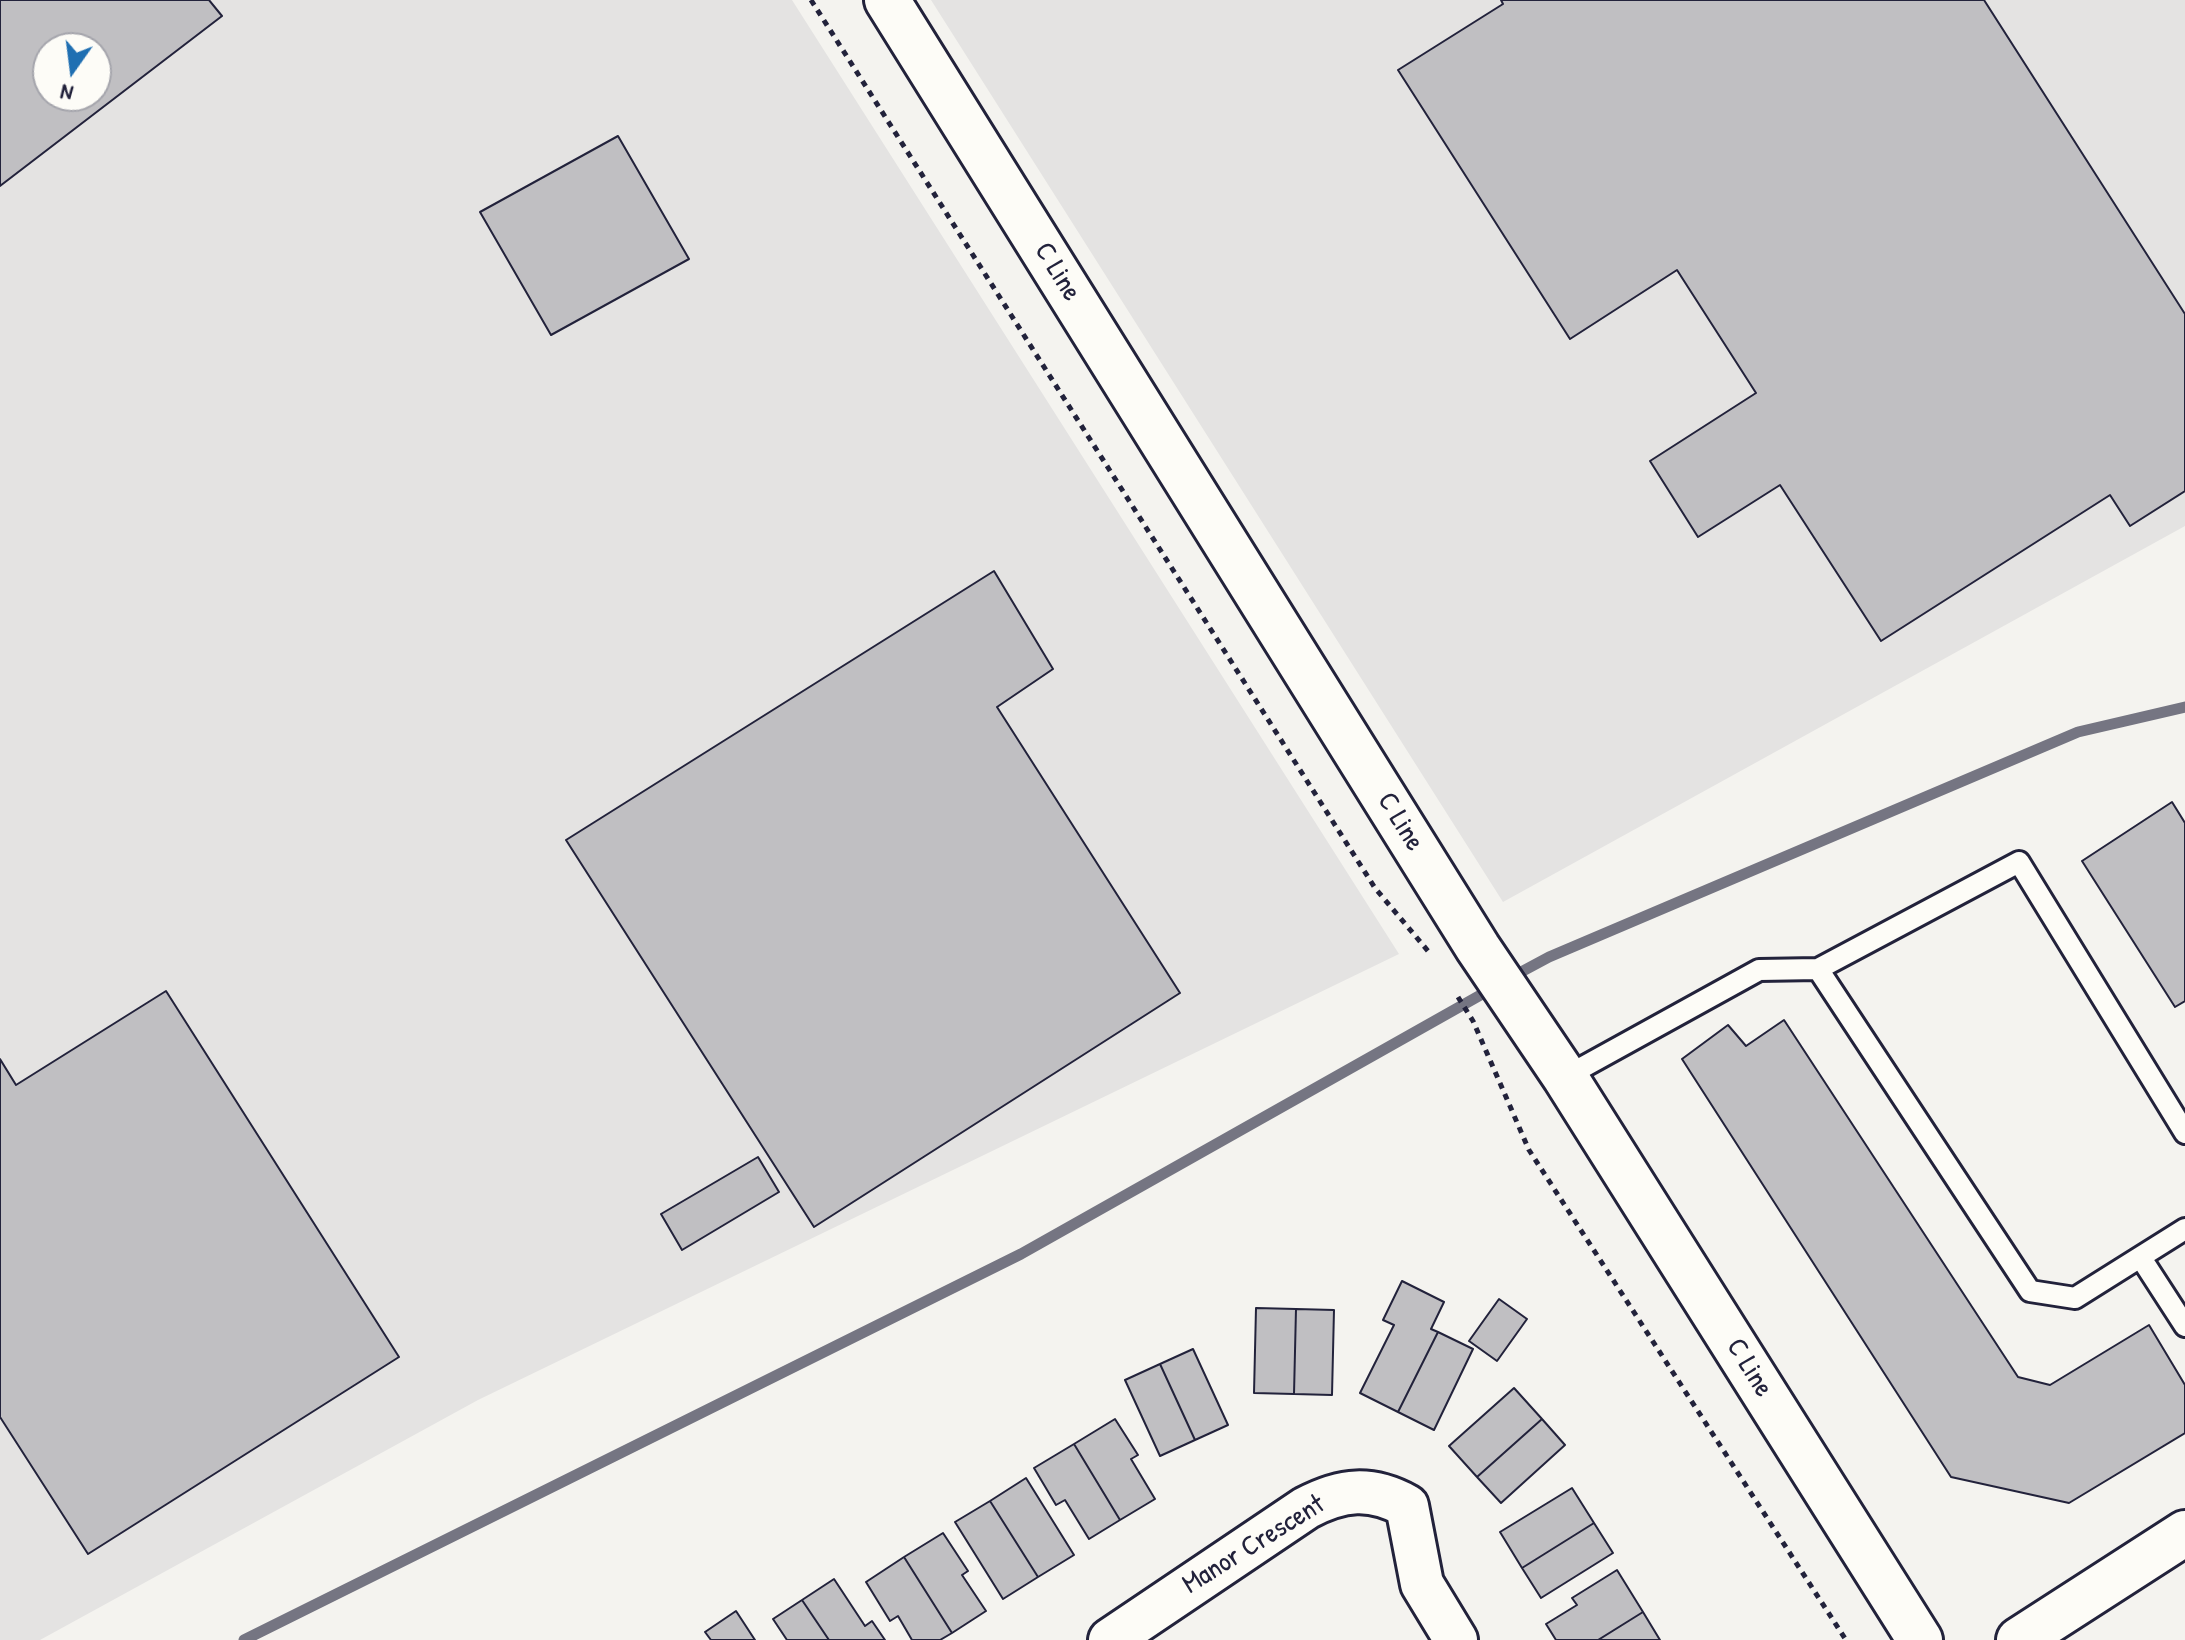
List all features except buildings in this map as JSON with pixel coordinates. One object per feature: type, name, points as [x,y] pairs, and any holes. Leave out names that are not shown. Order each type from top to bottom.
[{"type":"street","name":"C Line","points":[[887,0],[1488,962],[1565,1077],[1920,1640]]},
{"type":"street","name":"Manor Crescent","points":[[1110,1640],[1306,1508],[1331,1496],[1361,1490],[1387,1495],[1407,1506],[1422,1584],[1456,1640]]},
{"type":"street","points":[[2019,1640],[2185,1533]]},
{"type":"lane","points":[[1565,1077],[1759,970],[1818,969],[2019,862],[2185,1133]]},
{"type":"lane","points":[[1818,969],[2030,1291],[2075,1298],[2185,1229]]},
{"type":"lane","points":[[2141,1258],[2185,1326]]},
{"type":"path","points":[[811,0],[1375,888],[1434,961]]},
{"type":"path","points":[[1449,984],[1473,1021],[1529,1150],[1846,1640]]},
{"type":"shaded area","points":[[0,0],[792,0],[1399,954],[478,1400],[40,1640],[0,1640]]},
{"type":"shaded area","points":[[931,0],[2185,0],[2185,526],[1503,902]]},
{"type":"waterway","points":[[1508,979],[1549,957],[2078,732],[2185,707]]},
{"type":"waterway","points":[[244,1640],[1021,1254],[1493,988]]}]
